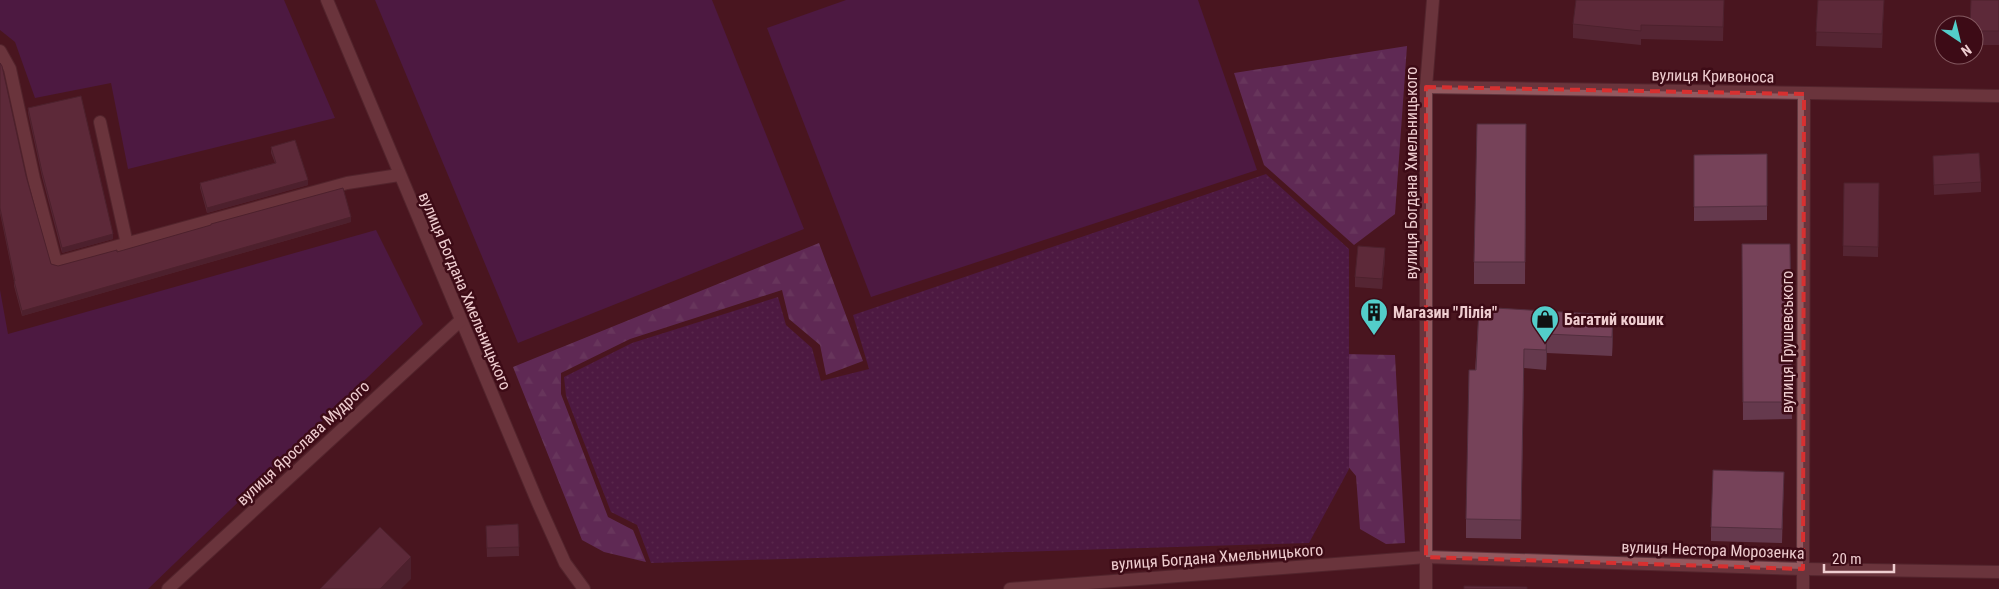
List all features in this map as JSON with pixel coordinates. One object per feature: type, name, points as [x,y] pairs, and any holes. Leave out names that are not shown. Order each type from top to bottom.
[{"type":"street","name":"вулиця Богдана Хмельницького","points":[[326,0],[460,321],[561,554],[584,589]]},
{"type":"street","points":[[1421,0],[1430,16]]},
{"type":"street","name":"вулиця Богдана Хмельницького","points":[[1426,589],[1426,87],[1430,16],[1433,0]]},
{"type":"street","points":[[0,51],[10,69],[34,179],[56,263],[347,183],[399,175]]},
{"type":"street","name":"вулиця Кривоноса","points":[[1426,87],[1999,96]]},
{"type":"street","name":"вулиця Грушевського","points":[[1803,589],[1804,94]]},
{"type":"street","points":[[100,122],[127,244]]},
{"type":"street","name":"вулиця Ярослава Мудрого","points":[[168,589],[460,321]]},
{"type":"street","name":"вулиця Богдана Хмельницького","points":[[1010,589],[1426,557]]},
{"type":"street","name":"вулиця Нестора Морозенка","points":[[1426,557],[1803,569],[1999,572]]},
{"type":"highlighted area","points":[[1426,87],[1804,94],[1803,569],[1426,557]]},
{"type":"shaded area","points":[[0,0],[284,0],[335,118],[128,169],[111,83],[35,98],[15,42],[0,30]]},
{"type":"shaded area","points":[[375,0],[712,0],[804,229],[518,343]]},
{"type":"shaded area","points":[[846,0],[1198,0],[1257,170],[871,297],[767,28]]},
{"type":"shaded area","points":[[1266,174],[1349,249],[1349,469],[1309,543],[651,563],[637,525],[611,512],[566,396],[564,377],[632,343],[778,297],[786,325],[812,348],[821,381],[869,369],[853,315]]},
{"type":"shaded area","points":[[376,230],[423,324],[148,589],[0,589],[0,290],[8,334]]},
{"type":"green space","points":[[1407,46],[1395,214],[1354,245],[1264,165],[1234,73]]},
{"type":"green space","points":[[819,243],[863,361],[826,375],[820,345],[789,319],[782,290],[630,339],[561,373],[561,394],[608,517],[633,530],[646,562],[604,552],[582,540],[513,367]]},
{"type":"green space","points":[[1342,354],[1395,355],[1405,543],[1386,544],[1360,529],[1356,476],[1341,458]]},
{"type":"building","points":[[1576,0],[1724,0],[1723,27],[1641,25],[1641,31],[1573,24]]},
{"type":"building","points":[[1818,0],[1884,0],[1882,34],[1816,32]]},
{"type":"building","points":[[1971,0],[1999,0],[1999,31],[1984,31],[1984,15],[1970,15]]},
{"type":"building","points":[[0,63],[26,176],[51,264],[58,266],[117,250],[117,252],[343,188],[351,217],[22,311],[14,281],[0,208]]},
{"type":"building","points":[[81,96],[113,234],[62,248],[28,108]]},
{"type":"building","points":[[1477,124],[1526,124],[1525,262],[1474,262]]},
{"type":"building","points":[[295,140],[308,180],[207,208],[200,183],[276,163],[271,147]]},
{"type":"building","points":[[1979,153],[1981,182],[1934,185],[1933,156]]},
{"type":"building","points":[[1767,154],[1767,206],[1694,207],[1694,155]]},
{"type":"building","points":[[1844,183],[1879,183],[1878,247],[1843,246]]},
{"type":"building","points":[[1742,244],[1790,244],[1792,402],[1743,402]]},
{"type":"building","points":[[1358,246],[1385,248],[1382,279],[1355,277]]},
{"type":"building","points":[[1479,307],[1613,315],[1612,337],[1547,334],[1546,350],[1524,349],[1521,520],[1466,519],[1469,370],[1476,370]]},
{"type":"building","points":[[1713,470],[1784,472],[1782,529],[1711,527]]},
{"type":"building","points":[[518,524],[519,547],[487,548],[486,526]]},
{"type":"building","points":[[380,527],[411,557],[380,589],[320,589]]},
{"type":"building","points":[[1464,586],[1527,587],[1527,589],[1464,589]]},
{"type":"place","name":"Магазин \"Лілія\"","points":[[1374,336]]},
{"type":"place","name":"Багатий кошик","points":[[1545,343]]}]
